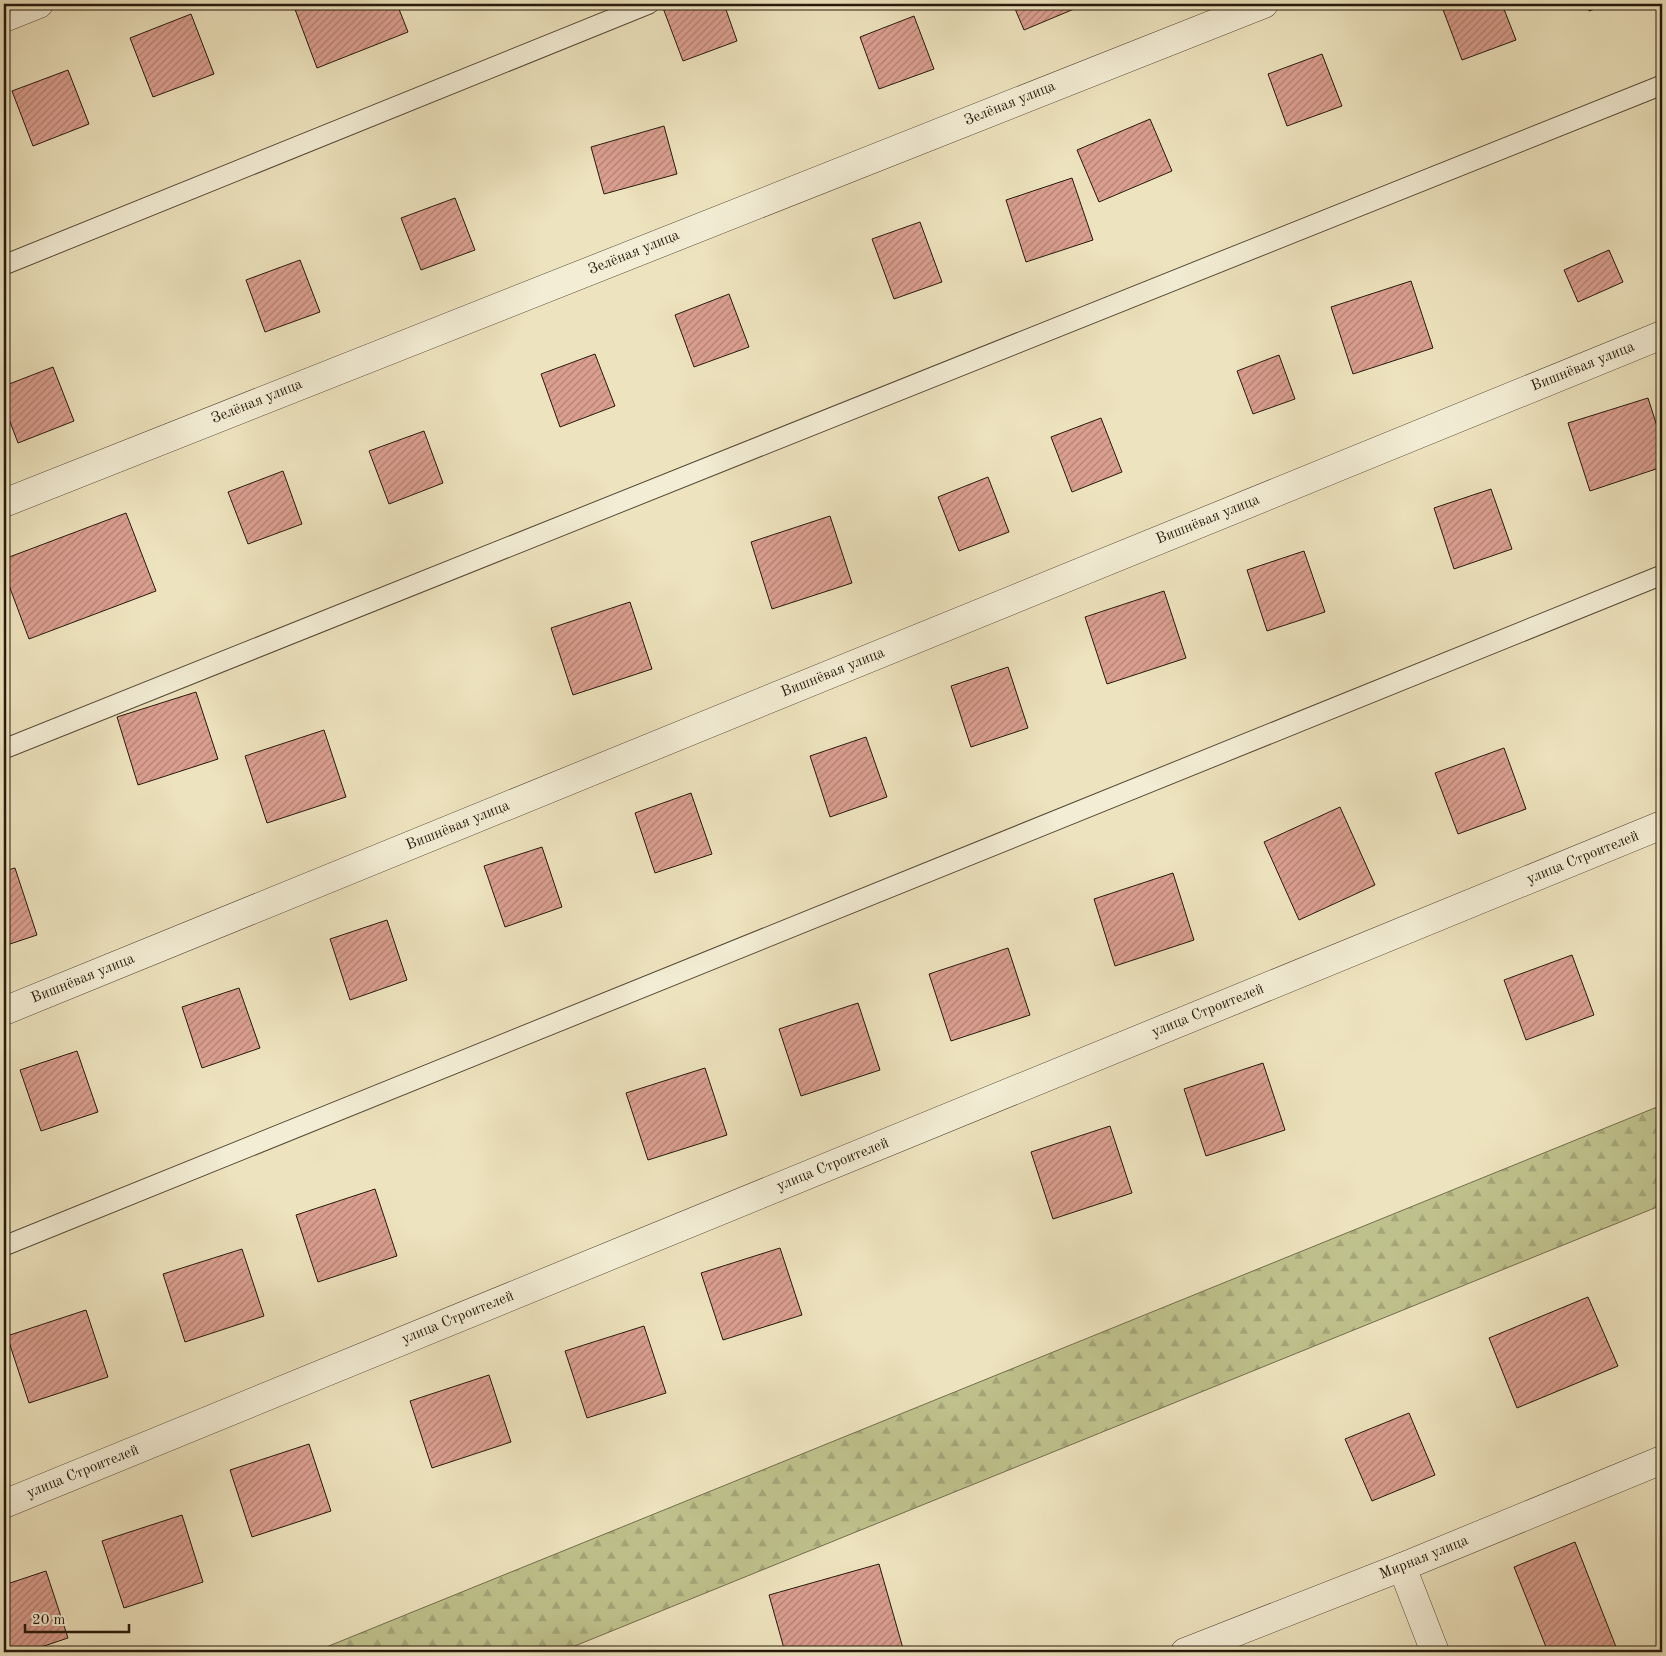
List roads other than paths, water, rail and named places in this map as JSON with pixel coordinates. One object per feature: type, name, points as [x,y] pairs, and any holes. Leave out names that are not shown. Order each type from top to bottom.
[{"type":"street","points":[[4,18],[39,4]]},
{"type":"street","name":"Зелёная улица","points":[[4,503],[1264,4]]},
{"type":"street","name":"Вишнёвая улица","points":[[4,1012],[1662,335]]},
{"type":"street","name":"улица Строителей","points":[[4,1504],[1662,825]]},
{"type":"street","name":"Мирная улица","points":[[1185,1652],[1402,1567],[1662,1460]]},
{"type":"street","points":[[1402,1567],[1435,1652]]},
{"type":"lane","points":[[4,265],[650,4]]},
{"type":"lane","points":[[4,750],[1662,85]]},
{"type":"lane","points":[[4,1246],[1662,575]]}]
